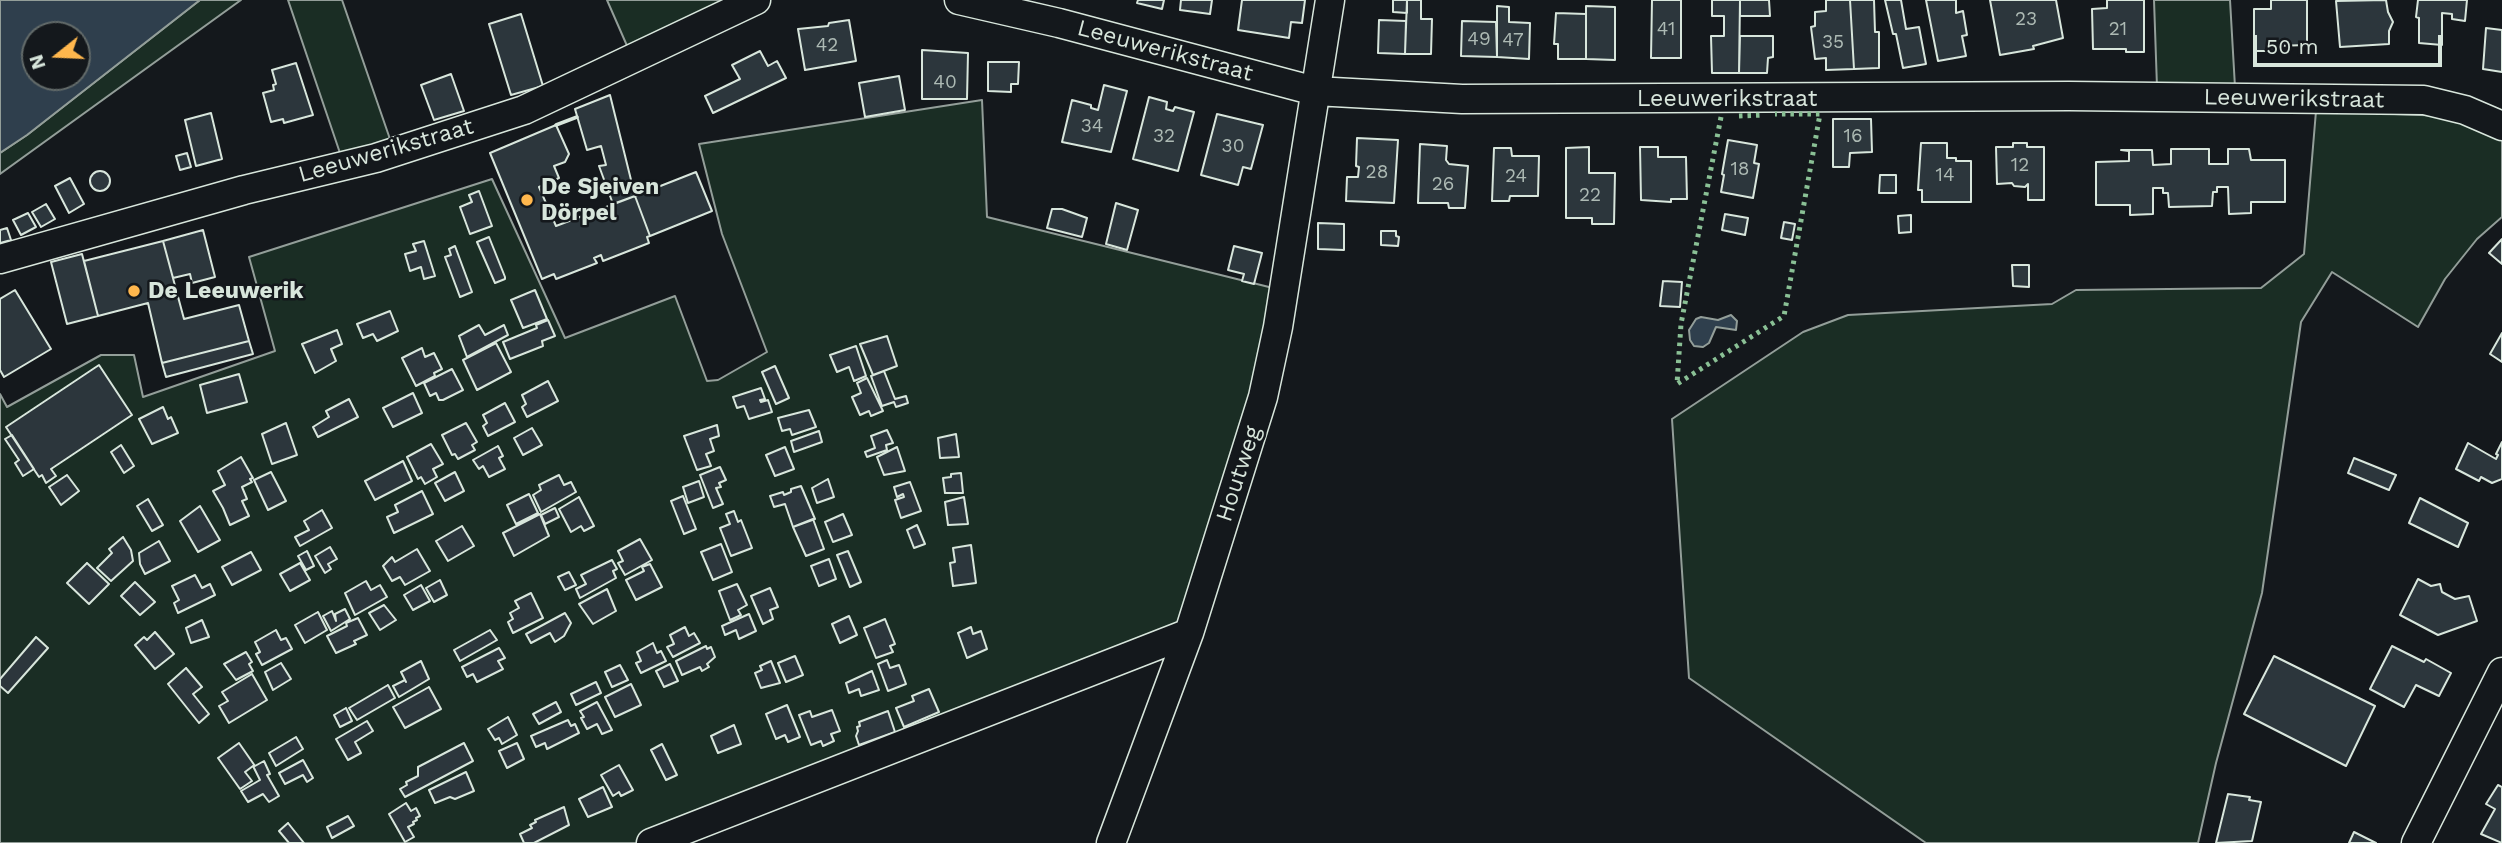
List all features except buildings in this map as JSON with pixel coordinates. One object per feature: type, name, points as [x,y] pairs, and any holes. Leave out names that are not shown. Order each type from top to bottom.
[{"type":"street","name":"Leeuwerikstraat","points":[[0,260],[244,190],[376,158],[524,110],[755,0]]},
{"type":"street","name":"Leeuwerikstraat","points":[[959,0],[1059,23],[1315,91],[1462,99],[2069,96],[2424,100],[2465,110],[2502,126]]},
{"type":"street","name":"Houtweg","points":[[1111,843],[1189,633],[1254,429],[1269,373],[1330,0]]},
{"type":"street","points":[[650,843],[1189,633]]},
{"type":"street","points":[[2416,843],[2502,673]]},
{"type":"green space","points":[[200,0],[241,0],[0,174],[0,153],[83,91],[91,91],[91,85]]},
{"type":"green space","points":[[288,0],[342,0],[391,142],[341,156]]},
{"type":"green space","points":[[607,0],[729,0],[628,48]]},
{"type":"green space","points":[[2154,0],[2230,0],[2235,87],[2157,87]]},
{"type":"green space","points":[[982,100],[987,217],[1273,288],[1262,353],[1178,629],[636,843],[0,843],[0,394],[7,407],[101,355],[134,355],[143,397],[275,351],[249,257],[492,179],[565,338],[675,296],[707,381],[718,380],[767,352],[722,234],[699,144]]},
{"type":"green space","points":[[2316,111],[2447,116],[2502,139],[2502,217],[2477,239],[2445,279],[2418,327],[2332,272],[2301,322],[2262,593],[2216,763],[2198,843],[1926,843],[1689,678],[1672,419],[1803,332],[1848,315],[2052,304],[2076,290],[2261,288],[2304,254]]},
{"type":"water","points":[[0,0],[200,0],[91,85],[91,21],[21,21],[21,91],[83,91],[0,153]]},
{"type":"water","points":[[1731,315],[1737,321],[1736,330],[1716,327],[1709,343],[1703,347],[1694,346],[1689,330],[1696,319],[1701,317],[1718,320]]},
{"type":"hedge","points":[[1721,117],[1681,324],[1677,384],[1784,316],[1820,114],[1775,114]]},
{"type":"hedge","points":[[1739,116],[1763,115]]},
{"type":"wall","points":[[556,125],[577,117]]},
{"type":"place","name":"De Sjeiven Dörpel","points":[[527,200]]},
{"type":"place","name":"De Leeuwerik","points":[[134,291]]}]
